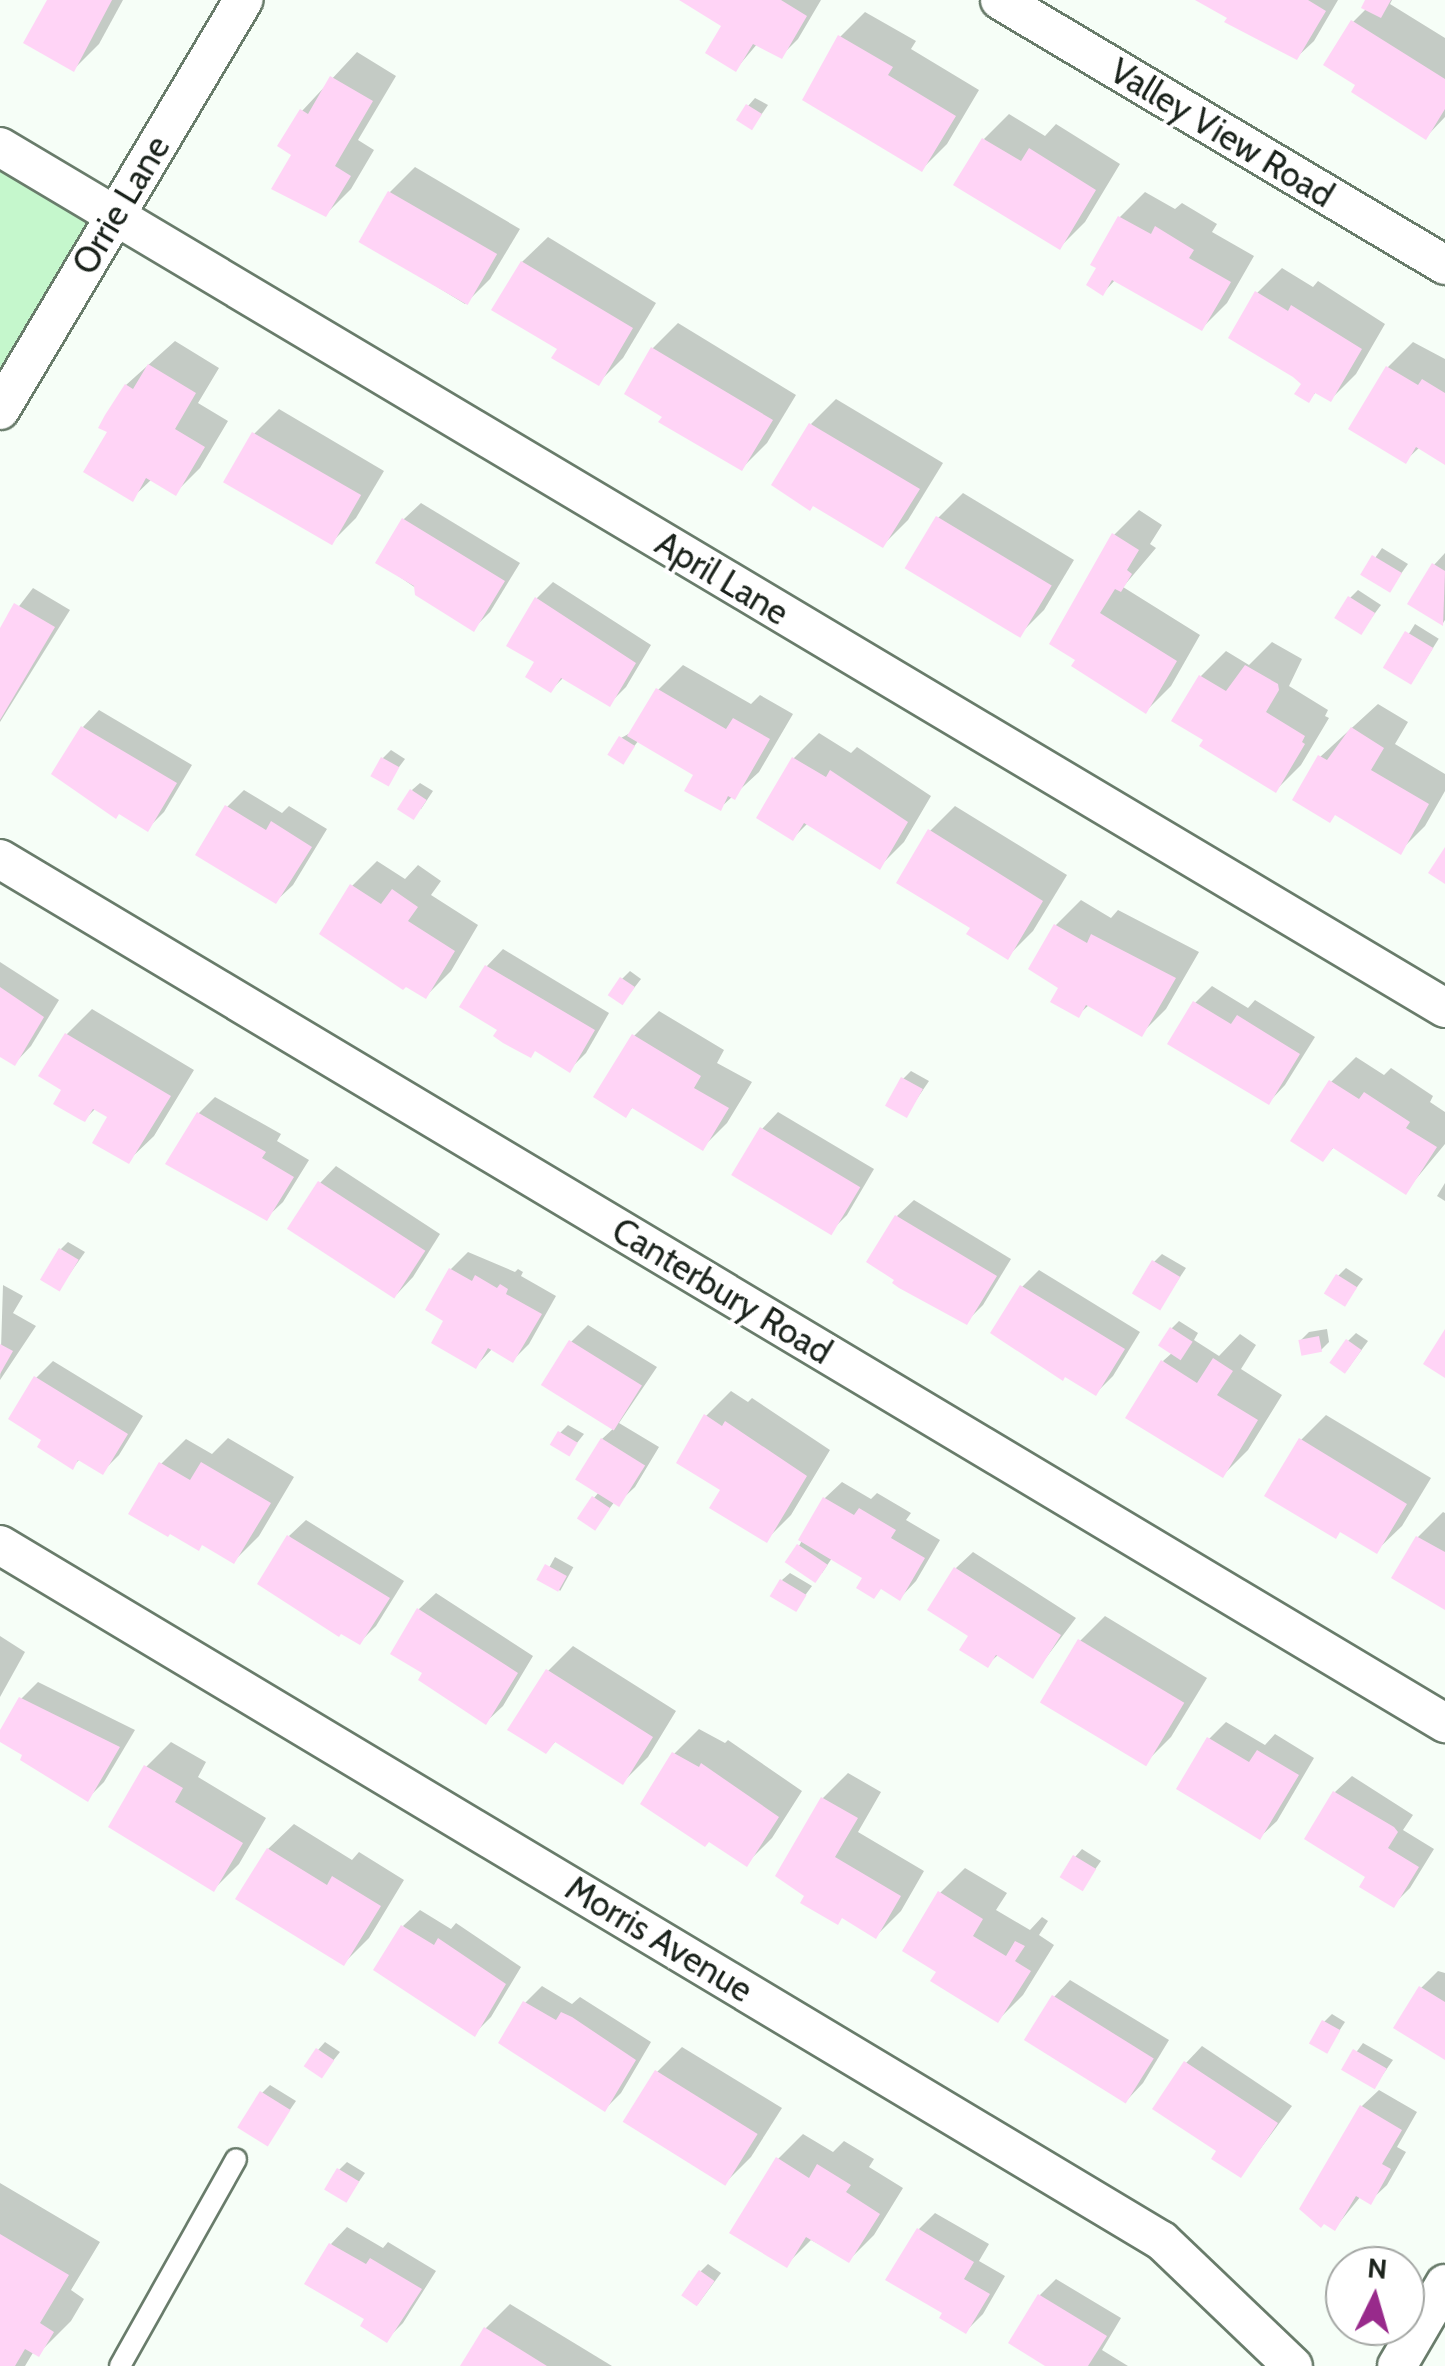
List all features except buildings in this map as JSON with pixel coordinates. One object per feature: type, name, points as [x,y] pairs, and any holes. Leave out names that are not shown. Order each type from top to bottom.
[{"type":"street","name":"Orrie Lane","points":[[0,410],[242,0]]},
{"type":"street","name":"Valley View Road","points":[[1000,0],[1445,265]]},
{"type":"street","name":"April Lane","points":[[0,147],[1445,1008]]},
{"type":"street","name":"Canterbury Road","points":[[0,860],[1445,1723]]},
{"type":"street","name":"Morris Avenue","points":[[0,1545],[1162,2241],[1293,2366]]},
{"type":"street","points":[[1397,2366],[1445,2284]]},
{"type":"lane","points":[[120,2366],[236,2159]]},
{"type":"green space","points":[[0,147],[115,215],[0,410]]}]
